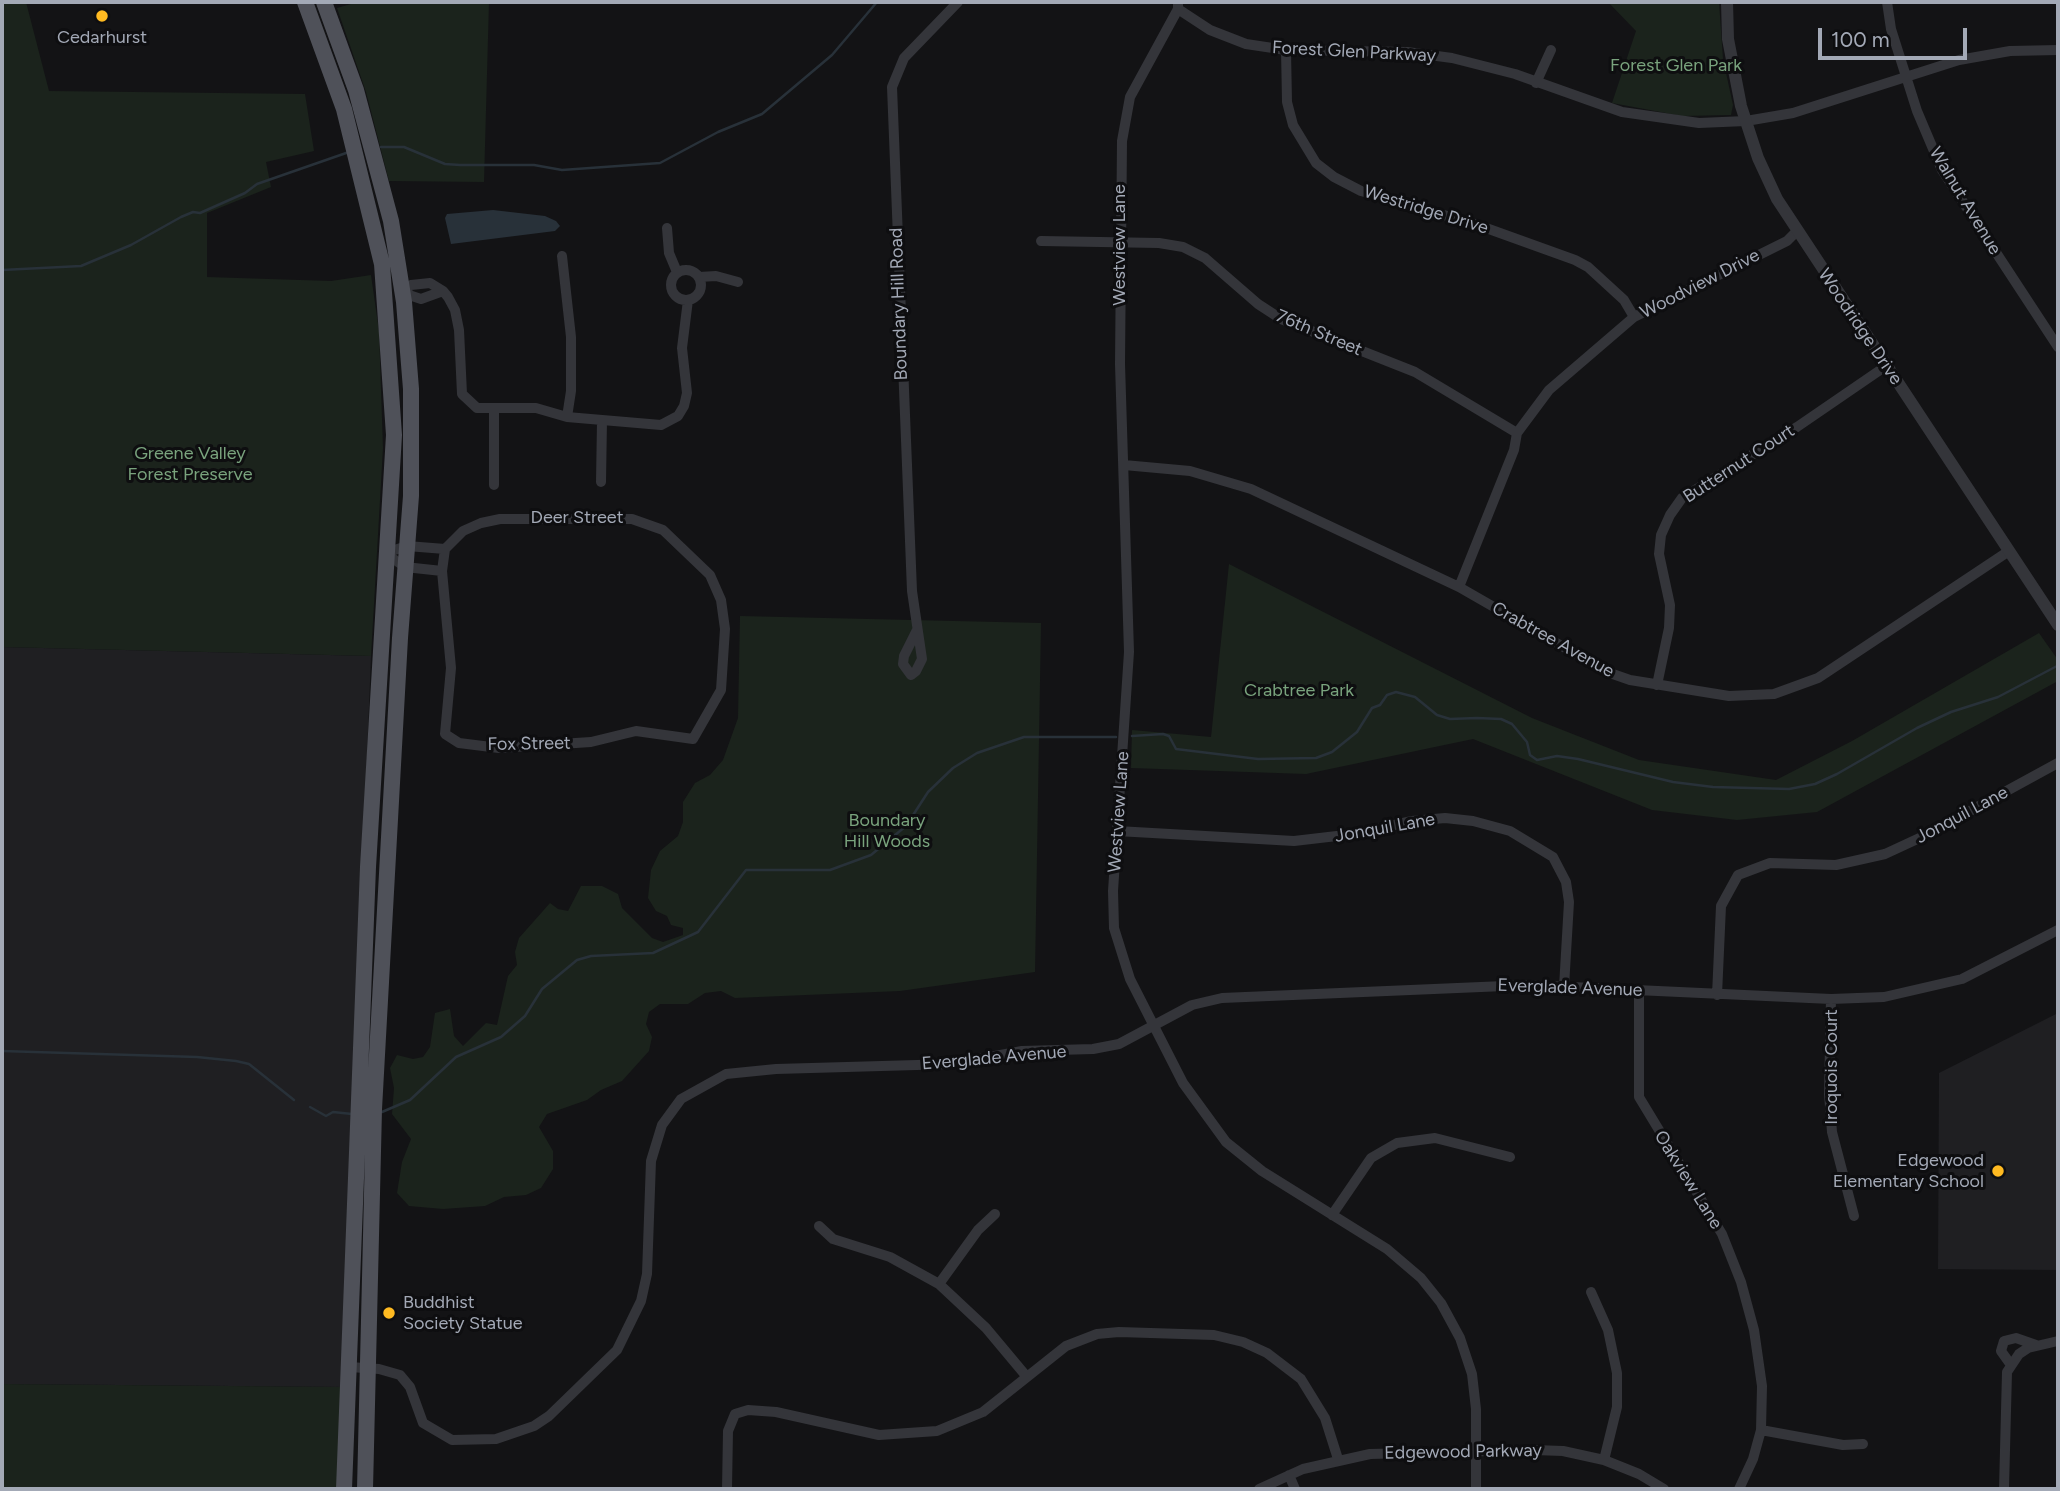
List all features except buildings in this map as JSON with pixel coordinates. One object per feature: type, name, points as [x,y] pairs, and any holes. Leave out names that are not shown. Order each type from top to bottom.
[{"type":"main road","points":[[305,2],[344,109],[382,264],[394,435],[368,867],[344,1489]]},
{"type":"main road","points":[[324,2],[356,90],[391,221],[403,293],[411,389],[407,546],[374,1109],[365,1489]]},
{"type":"street","name":"Boundary Hill Road","points":[[917,631],[911,578],[892,88],[904,58],[958,2]]},
{"type":"street","name":"Woodridge Drive","points":[[1727,2],[1732,66],[1746,121],[1768,180],[1796,232],[2058,625]]},
{"type":"street","name":"Walnut Avenue","points":[[1886,2],[1891,29],[1924,130],[1942,170],[2058,347]]},
{"type":"street","name":"Forest Glen Parkway","points":[[1178,5],[1210,30],[1234,41],[1286,50],[1429,54],[1482,65],[1611,109],[1658,120],[1707,124],[1746,121],[1807,109],[1981,55],[2058,50]]},
{"type":"street","name":"Westview Lane","points":[[1178,5],[1130,97],[1121,155],[1120,243],[1129,652],[1113,891],[1115,928],[1124,965],[1154,1025],[1191,1095],[1226,1142],[1262,1171],[1400,1259],[1421,1278],[1441,1303],[1460,1338],[1472,1374],[1476,1489]]},
{"type":"street","name":"Westridge Drive","points":[[1286,50],[1287,102],[1293,125],[1316,163],[1334,177],[1361,191],[1475,224],[1575,260],[1588,267],[1625,300],[1634,317]]},
{"type":"street","points":[[1536,83],[1551,50]]},
{"type":"street","points":[[667,228],[669,253],[677,272]]},
{"type":"street","name":"Woodview Drive","points":[[1459,587],[1514,450],[1517,433],[1549,390],[1634,317],[1787,241],[1796,232]]},
{"type":"street","name":"76th Street","points":[[1041,241],[1170,244],[1195,252],[1281,319],[1415,372],[1517,433]]},
{"type":"street","points":[[562,256],[570,337],[571,391],[567,417]]},
{"type":"street","points":[[698,277],[700,292],[688,300],[678,299],[671,291],[671,281],[677,272],[687,270],[698,277],[716,276],[738,282]]},
{"type":"street","points":[[403,293],[421,299],[443,291],[456,310],[462,394],[477,408],[536,408],[567,417],[661,425],[678,416],[687,393],[682,348],[688,300]]},
{"type":"street","name":"Butternut Court","points":[[1657,685],[1670,628],[1670,605],[1659,554],[1661,535],[1670,515],[1682,499],[1797,427],[1886,366]]},
{"type":"street","points":[[494,410],[494,485]]},
{"type":"street","points":[[601,482],[602,421]]},
{"type":"street","name":"Crabtree Avenue","points":[[1124,465],[1171,468],[1229,481],[1393,554],[1459,587],[1588,663],[1630,680],[1746,697],[1774,694],[1802,686],[1835,668],[2010,551]]},
{"type":"street","name":"Deer Street","points":[[445,549],[463,531],[500,519],[632,519],[663,530],[710,575],[722,610],[725,629],[721,690],[693,739]]},
{"type":"street","points":[[407,546],[445,549],[442,571],[404,567],[386,553],[407,546]]},
{"type":"street","name":"Fox Street","points":[[442,571],[451,668],[445,734],[452,739],[459,743],[499,748],[591,742],[636,731],[693,739]]},
{"type":"street","name":"Jonquil Lane","points":[[1717,995],[1721,906],[1738,875],[1770,863],[1836,865],[1885,854],[1926,835],[2058,763]]},
{"type":"street","name":"Jonquil Lane","points":[[1117,831],[1294,841],[1354,834],[1412,821],[1446,818],[1473,821],[1510,831],[1553,857],[1566,882],[1569,902],[1564,987]]},
{"type":"street","name":"Everglade Avenue","points":[[350,1367],[400,1375],[410,1387],[423,1423],[452,1440],[495,1439],[534,1426],[550,1416],[602,1367],[628,1331],[645,1292],[649,1173],[654,1145],[662,1125],[681,1099],[716,1078],[742,1071],[952,1064],[1022,1051],[1093,1049],[1119,1044],[1192,1005],[1222,998],[1489,985],[1832,999],[1884,997],[1939,987],[1985,970],[2058,930]]},
{"type":"street","name":"Oakview Lane","points":[[1639,991],[1639,1097],[1651,1121],[1706,1204],[1741,1282],[1760,1363],[1761,1430],[1753,1459],[1739,1489]]},
{"type":"street","name":"Iroquois Court","points":[[1832,999],[1829,1094],[1832,1132],[1854,1216]]},
{"type":"street","points":[[1332,1215],[1371,1157],[1397,1143],[1436,1138],[1510,1157]]},
{"type":"street","points":[[939,1284],[978,1230],[995,1214]]},
{"type":"street","points":[[819,1226],[833,1239],[890,1257],[939,1284],[986,1328],[1027,1377]]},
{"type":"street","points":[[1591,1292],[1608,1330],[1617,1373],[1617,1407],[1604,1460]]},
{"type":"street","points":[[727,1489],[728,1431],[735,1414],[753,1409],[880,1435],[923,1434],[977,1415],[1066,1346],[1097,1334],[1203,1334],[1230,1338],[1266,1353],[1301,1379],[1325,1418],[1338,1459]]},
{"type":"street","points":[[2011,1365],[2001,1351],[2004,1341],[2016,1338],[2036,1345]]},
{"type":"street","points":[[2004,1489],[2005,1389],[2011,1365],[2019,1354],[2036,1345],[2058,1341]]},
{"type":"street","points":[[1761,1430],[1843,1445],[1863,1444]]},
{"type":"street","name":"Edgewood Parkway","points":[[1259,1489],[1289,1475],[1338,1459],[1395,1451],[1476,1450],[1563,1451],[1604,1460],[1639,1474],[1664,1489]]},
{"type":"street","points":[[1289,1475],[1295,1489]]},
{"type":"shaded area","points":[[493,210],[545,216],[560,226],[555,231],[451,244],[445,218],[447,214]]},
{"type":"shaded area","points":[[2,647],[371,656],[342,1387],[2,1384]]},
{"type":"shaded area","name":"Edgewood Elementary School","points":[[2058,1013],[2058,1270],[1938,1269],[1939,1073]]},
{"type":"green space","name":"Greene Valley Forest Preserve","points":[[2,2],[26,2],[49,91],[305,94],[314,151],[266,162],[271,187],[207,213],[207,277],[331,281],[371,275],[379,331],[383,448],[371,656],[2,647]]},
{"type":"green space","points":[[358,2],[489,2],[484,182],[389,181],[366,92],[337,8]]},
{"type":"green space","name":"Forest Glen Park","points":[[1608,2],[1719,2],[1723,59],[1733,105],[1731,115],[1682,116],[1612,103],[1636,31]]},
{"type":"green space","name":"Crabtree Park","points":[[1229,564],[1532,718],[1639,760],[1776,780],[1852,741],[2039,633],[2058,660],[2058,681],[1817,812],[1737,820],[1652,810],[1473,739],[1306,774],[1131,768],[1132,730],[1211,737]]},
{"type":"green space","name":"Boundary Hill Woods","points":[[740,616],[1041,623],[1035,972],[900,991],[735,998],[721,991],[705,993],[688,1004],[660,1004],[649,1012],[646,1024],[652,1037],[649,1051],[622,1081],[601,1090],[587,1100],[547,1114],[539,1127],[553,1151],[553,1169],[541,1188],[526,1195],[504,1197],[485,1206],[443,1209],[409,1206],[397,1193],[402,1162],[411,1139],[392,1114],[394,1088],[390,1068],[397,1055],[413,1059],[423,1057],[430,1047],[435,1013],[450,1009],[454,1036],[463,1046],[486,1023],[497,1025],[508,976],[517,965],[515,952],[519,938],[550,903],[558,909],[568,911],[581,886],[602,886],[618,894],[622,908],[652,938],[663,942],[683,935],[683,928],[671,925],[667,916],[656,911],[648,898],[651,870],[660,851],[678,836],[683,822],[683,802],[695,783],[710,775],[723,760],[738,718]]},
{"type":"green space","points":[[2,1384],[342,1387],[338,1489],[2,1489]]},
{"type":"waterway","points":[[381,147],[404,147],[445,164],[460,165],[534,165],[562,170],[660,163],[718,132],[762,114],[832,55],[877,2]]},
{"type":"waterway","points":[[2,270],[81,266],[131,245],[181,217],[193,212],[200,213],[245,193],[257,184],[349,152]]},
{"type":"waterway","points":[[1132,736],[1163,734],[1169,736],[1176,749],[1258,759],[1316,758],[1332,752],[1357,732],[1372,708],[1380,705],[1387,695],[1396,692],[1415,697],[1437,715],[1450,719],[1501,719],[1512,724],[1527,742],[1530,755],[1537,760],[1557,756],[1578,759],[1673,782],[1713,787],[1789,789],[1815,784],[1837,774],[1917,728],[1951,712],[1998,697],[2057,666]]},
{"type":"waterway","points":[[382,1112],[410,1100],[456,1057],[501,1037],[525,1016],[542,989],[577,960],[591,956],[653,953],[698,932],[746,870],[830,870],[871,855],[906,826],[928,792],[953,768],[977,753],[1024,737],[1116,737]]},
{"type":"waterway","points":[[2,1051],[197,1057],[236,1061],[249,1064],[294,1100]]},
{"type":"waterway","points":[[310,1107],[326,1116],[333,1112],[352,1114]]},
{"type":"place","name":"Cedarhurst","points":[[102,16]]},
{"type":"place","name":"Edgewood Elementary School","points":[[1998,1171]]},
{"type":"place","name":"Buddhist Society Statue","points":[[389,1313]]}]
